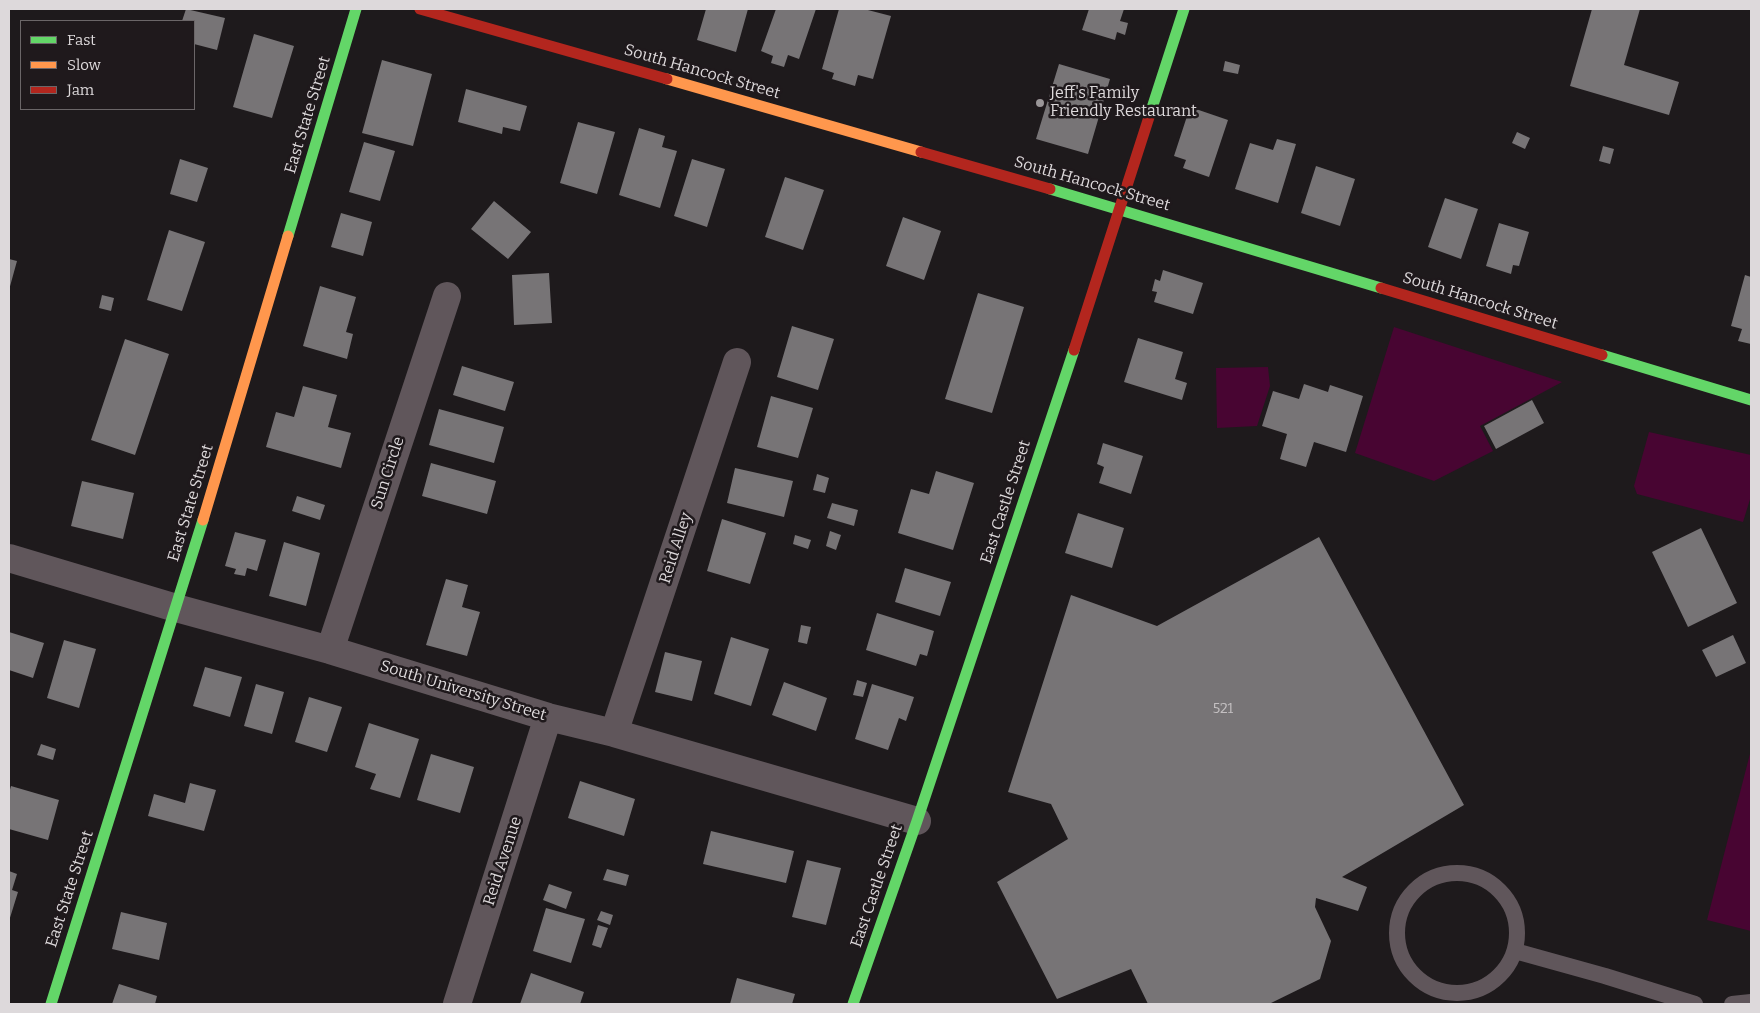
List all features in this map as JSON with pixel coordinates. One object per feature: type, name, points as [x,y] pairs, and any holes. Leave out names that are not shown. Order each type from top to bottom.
[{"type":"street","name":"East State Street","points":[[51,1004],[176,608],[356,9]]},
{"type":"street","name":"South Hancock Street","points":[[420,9],[1121,209],[1751,400]]},
{"type":"street","name":"East Castle Street","points":[[854,1004],[1121,209],[1184,9]]},
{"type":"street","name":"Sun Circle","points":[[330,650],[447,296]]},
{"type":"street","name":"Reid Alley","points":[[614,733],[737,362]]},
{"type":"street","name":"South University Street","points":[[9,558],[176,608],[330,650],[548,717],[614,733],[917,821]]},
{"type":"street","name":"Reid Avenue","points":[[457,1004],[548,717]]},
{"type":"lane","points":[[1454,872],[1474,875],[1491,883],[1505,896],[1514,913],[1517,932],[1515,951],[1505,970],[1490,984],[1471,992],[1451,994],[1431,988],[1414,976],[1402,960],[1396,940],[1398,919],[1406,900],[1419,885],[1435,876],[1454,872]]},
{"type":"lane","points":[[1515,951],[1695,1004]]},
{"type":"lane","points":[[1732,1004],[1751,1002]]},
{"type":"shaded area","points":[[1394,327],[1562,382],[1480,426],[1493,451],[1434,481],[1355,453]]},
{"type":"shaded area","points":[[1268,367],[1270,386],[1257,426],[1217,428],[1216,368]]},
{"type":"shaded area","points":[[1649,432],[1751,455],[1751,496],[1743,522],[1637,494],[1634,486]]},
{"type":"shaded area","points":[[1751,750],[1751,931],[1707,920]]},
{"type":"building","points":[[186,9],[225,18],[217,50],[195,44],[195,20],[182,20]]},
{"type":"building","points":[[706,9],[748,9],[736,52],[697,40]]},
{"type":"building","points":[[776,9],[816,9],[799,59],[788,55],[784,67],[771,63],[773,56],[761,51]]},
{"type":"building","points":[[839,9],[864,9],[891,16],[873,79],[858,75],[855,86],[832,79],[834,73],[822,69]]},
{"type":"building","points":[[1089,9],[1124,9],[1120,21],[1128,23],[1125,35],[1117,32],[1115,40],[1082,30]]},
{"type":"building","points":[[1592,9],[1640,9],[1624,65],[1679,82],[1669,115],[1570,86]]},
{"type":"building","points":[[254,34],[294,46],[272,118],[233,107]]},
{"type":"building","points":[[382,60],[432,74],[413,146],[362,133]]},
{"type":"building","points":[[1225,61],[1240,65],[1238,74],[1223,71]]},
{"type":"building","points":[[1059,64],[1110,79],[1088,154],[1036,139]]},
{"type":"building","points":[[466,89],[527,106],[520,131],[503,127],[502,134],[458,122]]},
{"type":"building","points":[[1190,107],[1228,120],[1209,177],[1183,168],[1186,160],[1174,156]]},
{"type":"building","points":[[578,122],[615,132],[597,194],[560,183]]},
{"type":"building","points":[[639,128],[665,136],[662,147],[677,151],[660,208],[619,195]]},
{"type":"building","points":[[1517,132],[1530,138],[1525,149],[1512,143]]},
{"type":"building","points":[[1277,139],[1296,144],[1278,203],[1235,189],[1250,143],[1273,150]]},
{"type":"building","points":[[364,142],[395,151],[380,201],[349,192]]},
{"type":"building","points":[[1603,146],[1614,149],[1610,164],[1599,161]]},
{"type":"building","points":[[180,159],[208,168],[197,202],[170,194]]},
{"type":"building","points":[[692,159],[725,169],[707,227],[674,216]]},
{"type":"building","points":[[1316,166],[1355,179],[1340,226],[1301,213]]},
{"type":"building","points":[[785,177],[824,190],[803,250],[765,237]]},
{"type":"building","points":[[1445,198],[1478,209],[1461,259],[1428,247]]},
{"type":"building","points":[[494,201],[531,232],[508,259],[471,229]]},
{"type":"building","points":[[341,213],[372,222],[363,256],[331,247]]},
{"type":"building","points":[[903,217],[941,231],[924,280],[886,266]]},
{"type":"building","points":[[1499,223],[1529,232],[1519,266],[1513,265],[1511,274],[1486,266]]},
{"type":"building","points":[[169,230],[205,242],[182,311],[147,300]]},
{"type":"building","points":[[9,259],[17,261],[9,290]]},
{"type":"building","points":[[1163,270],[1203,283],[1193,314],[1154,302],[1157,292],[1152,291],[1155,279],[1160,281]]},
{"type":"building","points":[[549,273],[552,323],[514,325],[512,275]]},
{"type":"building","points":[[1745,275],[1751,277],[1751,344],[1738,341],[1742,329],[1731,326]]},
{"type":"building","points":[[320,286],[356,297],[346,332],[353,334],[347,359],[303,346]]},
{"type":"building","points":[[978,293],[1024,307],[992,413],[945,399]]},
{"type":"building","points":[[102,295],[114,298],[111,311],[99,308]]},
{"type":"building","points":[[792,326],[834,339],[818,390],[777,377]]},
{"type":"building","points":[[1138,338],[1183,352],[1175,379],[1187,383],[1182,400],[1124,382]]},
{"type":"building","points":[[125,339],[169,354],[135,455],[91,440]]},
{"type":"building","points":[[462,366],[514,382],[505,411],[453,395]]},
{"type":"building","points":[[1304,384],[1328,392],[1330,385],[1363,396],[1346,452],[1314,442],[1306,467],[1280,459],[1287,434],[1262,426],[1273,391],[1299,399]]},
{"type":"building","points":[[303,386],[337,395],[328,427],[351,433],[341,468],[266,447],[276,412],[294,417]]},
{"type":"building","points":[[771,396],[813,408],[798,458],[757,447]]},
{"type":"building","points":[[1532,400],[1544,423],[1496,449],[1484,426]]},
{"type":"building","points":[[439,409],[504,427],[494,463],[429,445]]},
{"type":"building","points":[[1103,443],[1143,456],[1131,494],[1099,483],[1104,467],[1097,464]]},
{"type":"building","points":[[431,463],[496,481],[487,514],[422,496]]},
{"type":"building","points":[[735,468],[793,481],[784,517],[727,503]]},
{"type":"building","points":[[936,471],[974,483],[953,550],[898,533],[911,489],[929,494]]},
{"type":"building","points":[[817,474],[829,478],[825,493],[813,490]]},
{"type":"building","points":[[82,481],[134,493],[123,539],[71,526]]},
{"type":"building","points":[[297,496],[325,505],[320,520],[292,511]]},
{"type":"building","points":[[832,503],[858,510],[854,526],[827,518]]},
{"type":"building","points":[[1078,513],[1124,528],[1112,568],[1065,553]]},
{"type":"building","points":[[722,519],[766,533],[750,584],[707,571]]},
{"type":"building","points":[[1701,528],[1737,603],[1688,627],[1652,552]]},
{"type":"building","points":[[830,531],[841,535],[836,550],[826,546]]},
{"type":"building","points":[[235,532],[266,540],[257,571],[247,568],[245,576],[234,574],[236,569],[225,566]]},
{"type":"building","points":[[795,535],[811,540],[808,549],[793,544]]},
{"type":"building","points":[[1319,537],[1464,805],[1342,877],[1367,887],[1358,911],[1316,898],[1315,907],[1331,941],[1320,979],[1269,1004],[1148,1004],[1131,969],[1057,999],[997,882],[1068,839],[1051,804],[1008,792],[1071,595],[1157,626]]},
{"type":"building","points":[[284,542],[320,553],[306,606],[269,596]]},
{"type":"building","points":[[905,568],[951,582],[940,616],[895,602]]},
{"type":"building","points":[[446,579],[468,585],[462,607],[480,612],[467,656],[426,645]]},
{"type":"building","points":[[877,613],[934,631],[927,656],[920,654],[916,666],[866,650]]},
{"type":"building","points":[[801,625],[811,627],[807,644],[798,642]]},
{"type":"building","points":[[9,632],[44,643],[33,678],[9,670]]},
{"type":"building","points":[[1733,635],[1746,663],[1716,677],[1702,650]]},
{"type":"building","points":[[731,637],[769,649],[751,706],[714,694]]},
{"type":"building","points":[[64,640],[96,649],[79,708],[47,698]]},
{"type":"building","points":[[665,652],[702,661],[692,701],[655,692]]},
{"type":"building","points":[[205,667],[242,677],[230,717],[193,706]]},
{"type":"building","points":[[857,680],[867,683],[863,697],[853,695]]},
{"type":"building","points":[[784,682],[827,698],[816,731],[772,715]]},
{"type":"building","points":[[256,684],[284,692],[272,734],[244,726]]},
{"type":"building","points":[[872,684],[914,697],[906,721],[899,718],[888,750],[855,739]]},
{"type":"building","points":[[309,697],[342,707],[327,752],[295,742]]},
{"type":"building","points":[[369,723],[419,739],[400,798],[370,789],[376,774],[355,767]]},
{"type":"building","points":[[41,744],[56,749],[53,760],[37,755]]},
{"type":"building","points":[[431,754],[474,767],[460,813],[417,800]]},
{"type":"building","points":[[580,781],[635,799],[624,836],[568,818]]},
{"type":"building","points":[[190,783],[216,790],[204,831],[148,816],[154,794],[185,803]]},
{"type":"building","points":[[11,786],[59,800],[48,840],[9,829],[9,793]]},
{"type":"building","points":[[711,831],[794,851],[786,883],[703,864]]},
{"type":"building","points":[[807,860],[841,868],[826,925],[792,917]]},
{"type":"building","points":[[607,869],[629,875],[626,886],[603,880]]},
{"type":"building","points":[[9,871],[17,874],[12,890],[18,892],[9,921]]},
{"type":"building","points":[[549,884],[572,892],[566,909],[543,900]]},
{"type":"building","points":[[546,908],[585,919],[571,963],[533,951]]},
{"type":"building","points":[[601,911],[613,915],[610,925],[597,920]]},
{"type":"building","points":[[121,912],[167,923],[159,960],[112,949]]},
{"type":"building","points":[[598,925],[608,928],[601,948],[592,945]]},
{"type":"building","points":[[531,973],[584,992],[580,1004],[520,1004]]},
{"type":"building","points":[[737,978],[795,994],[792,1004],[730,1004]]},
{"type":"building","points":[[119,984],[157,996],[155,1004],[112,1004]]},
{"type":"traffic: fast","points":[[288,236],[356,9]]},
{"type":"traffic: fast","points":[[1151,111],[1184,9]]},
{"type":"traffic: fast","points":[[1050,189],[1381,288]]},
{"type":"traffic: fast","points":[[853,1004],[917,821],[1074,350]]},
{"type":"traffic: fast","points":[[1602,355],[1751,400]]},
{"type":"traffic: fast","points":[[51,1004],[203,520]]},
{"type":"traffic: slow","points":[[667,79],[921,152]]},
{"type":"traffic: slow","points":[[203,520],[288,236]]},
{"type":"traffic: jam","points":[[420,9],[667,79]]},
{"type":"traffic: jam","points":[[1074,350],[1151,111]]},
{"type":"traffic: jam","points":[[921,152],[1050,189]]},
{"type":"traffic: jam","points":[[1381,288],[1602,355]]},
{"type":"place","name":"Jeff's Family Friendly Restaurant","points":[[1040,103]]}]
